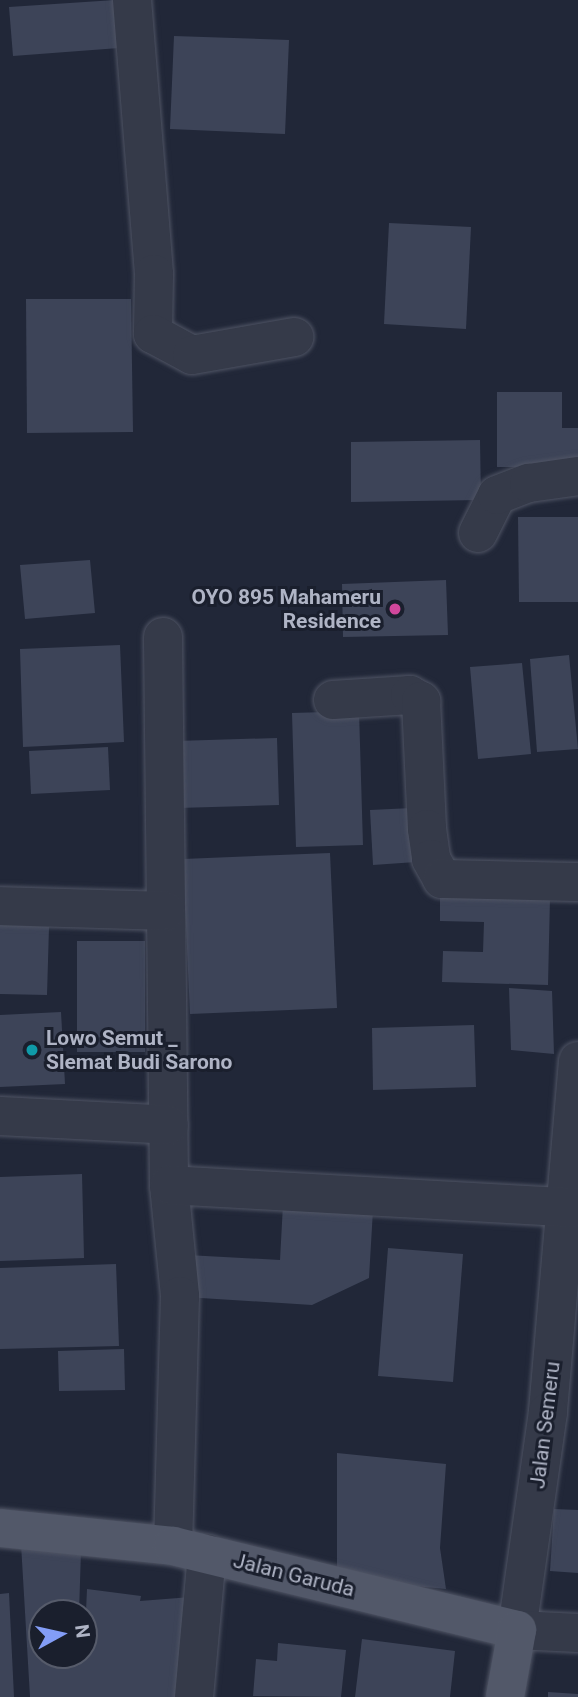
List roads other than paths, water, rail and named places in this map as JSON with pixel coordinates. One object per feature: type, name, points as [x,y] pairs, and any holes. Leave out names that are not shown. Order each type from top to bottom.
[{"type":"main road","name":"Jalan Garuda","points":[[0,1528],[190,1550],[517,1630]]},
{"type":"main road","points":[[506,1697],[517,1630]]},
{"type":"street","points":[[132,0],[154,274],[153,334],[192,355],[294,337]]},
{"type":"street","points":[[478,533],[497,495],[529,483],[578,476]]},
{"type":"street","points":[[163,636],[169,1185],[180,1296],[194,1697]]},
{"type":"street","points":[[334,700],[410,695],[421,701],[427,830],[431,859],[442,879],[578,882]]},
{"type":"street","points":[[0,906],[166,911]]},
{"type":"street","name":"Jalan Semeru","points":[[517,1630],[573,1208],[570,1160],[578,1061]]},
{"type":"street","points":[[0,1116],[169,1125]]},
{"type":"street","points":[[169,1185],[573,1208]]},
{"type":"street","points":[[517,1630],[578,1633]]},
{"type":"place","name":"OYO 895 Mahameru Residence","points":[[395,609]]},
{"type":"place","name":"Lowo Semut _ Slemat Budi Sarono","points":[[32,1050]]}]
